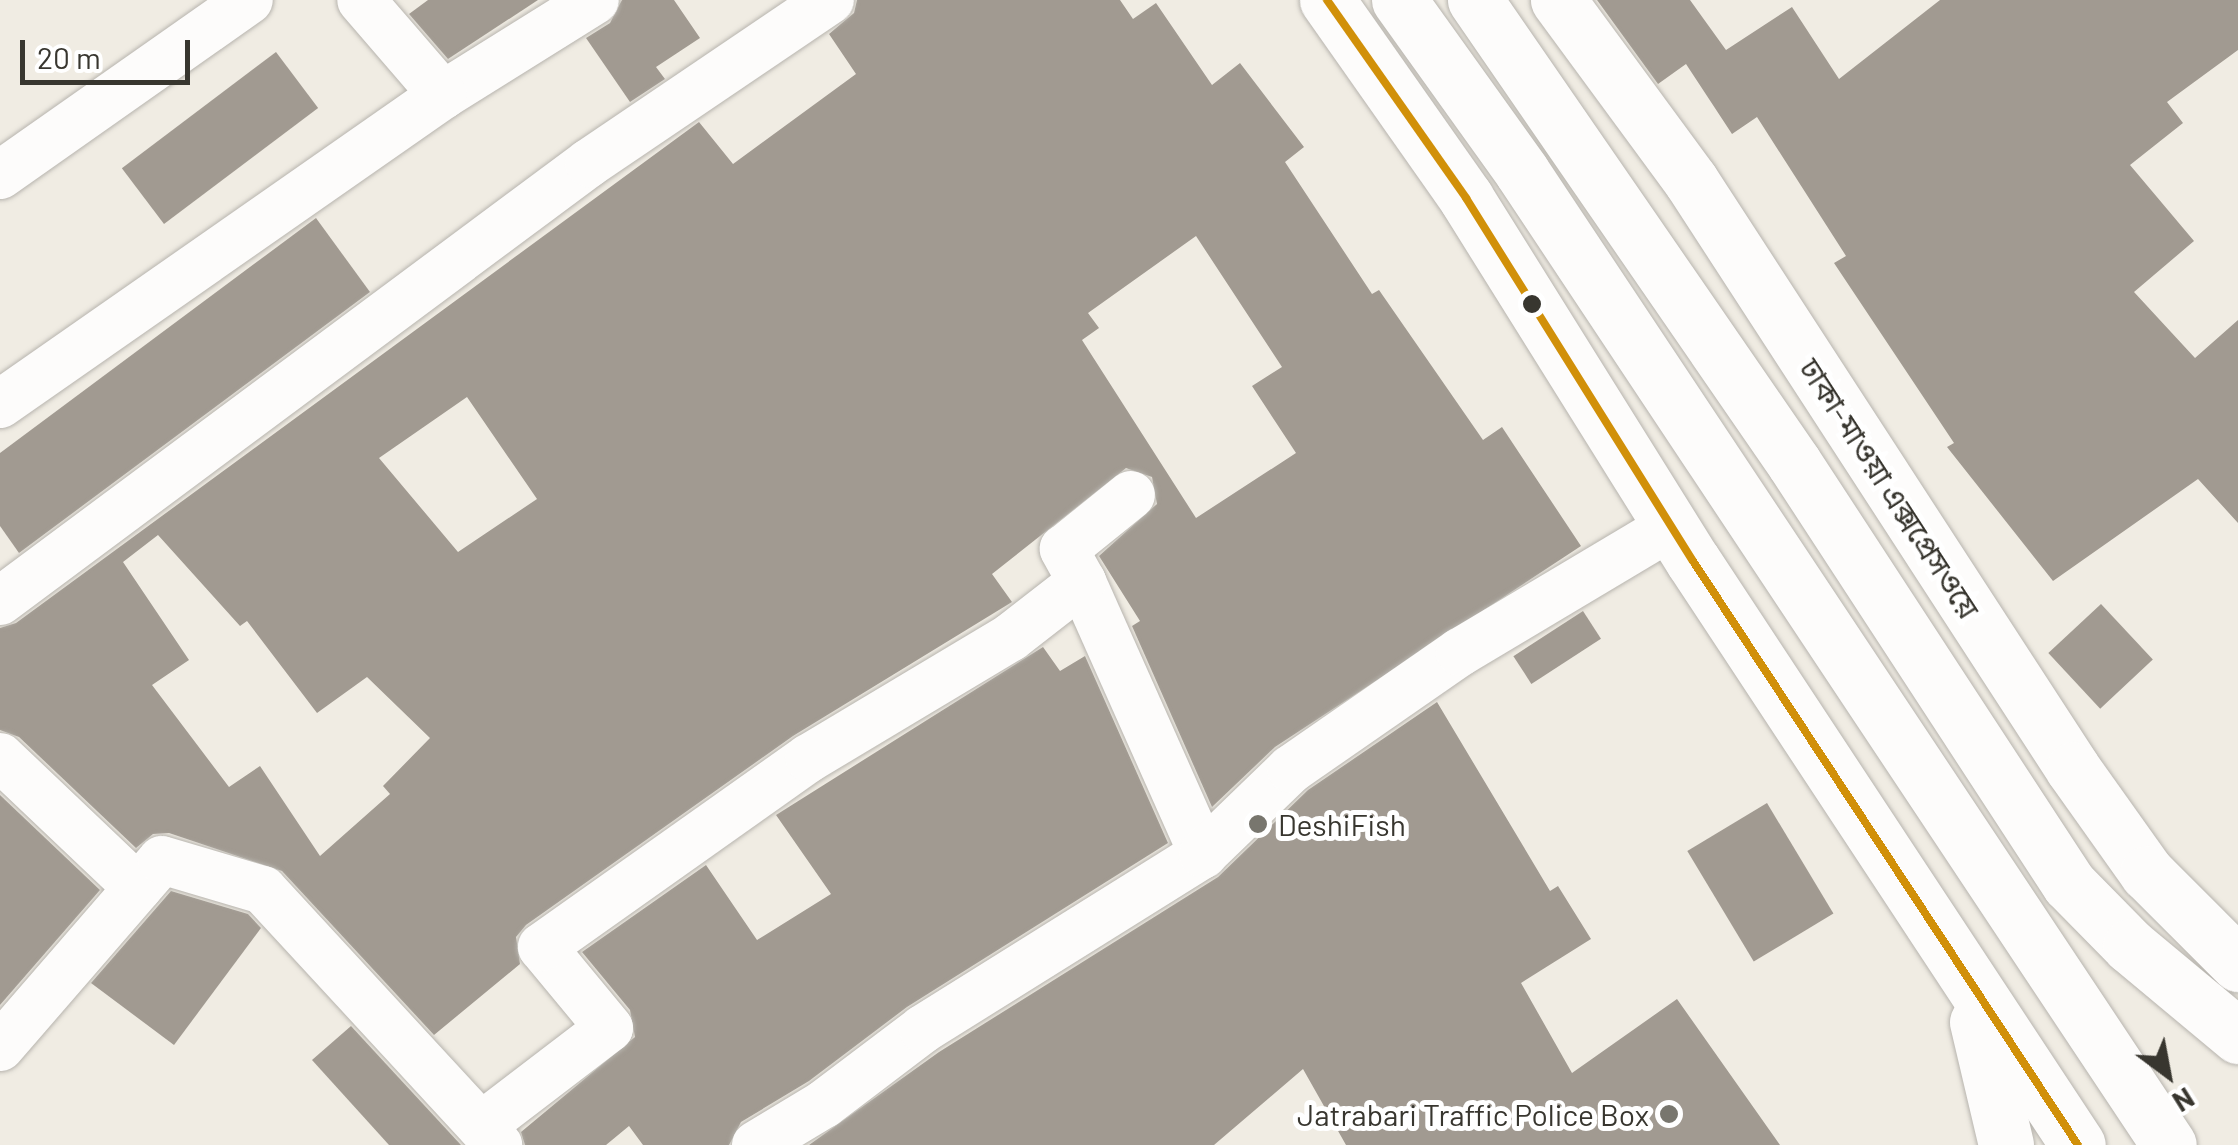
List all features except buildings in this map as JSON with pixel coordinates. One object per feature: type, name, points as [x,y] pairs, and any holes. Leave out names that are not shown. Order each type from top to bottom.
[{"type":"main road","points":[[1327,0],[1466,198],[1671,526],[2078,1145]]},
{"type":"main road","points":[[1399,0],[1522,172],[2169,1145]]},
{"type":"main road","points":[[1475,0],[1794,464],[2069,884],[2130,946],[2238,1036]]},
{"type":"main road","name":"ঢাকা-মাওয়া এক্সপ্রেসওয়ে","points":[[1558,0],[1691,181],[2073,770],[2147,873],[2238,964]]},
{"type":"main road","points":[[1954,960],[1988,1054],[2006,1145]]},
{"type":"street","points":[[0,175],[248,0]]},
{"type":"street","points":[[361,0],[443,96]]},
{"type":"street","points":[[0,404],[443,96],[595,0]]},
{"type":"street","points":[[0,601],[588,163],[830,0]]},
{"type":"street","points":[[1130,495],[1064,549],[1204,854]]},
{"type":"street","points":[[756,1145],[824,1104],[923,1029],[1204,854],[1290,769],[1460,652],[1671,526]]},
{"type":"street","points":[[0,1047],[162,860],[263,890],[490,1136],[609,1028],[542,947],[809,758],[1011,637],[1082,582]]},
{"type":"street","points":[[0,758],[138,888]]},
{"type":"transit line","points":[[1327,0],[1466,198],[1693,561],[2078,1145]]},
{"type":"place","name":"DeshiFish","points":[[1258,824]]},
{"type":"place","name":"Jatrabari Traffic Police Box","points":[[1669,1114]]}]
